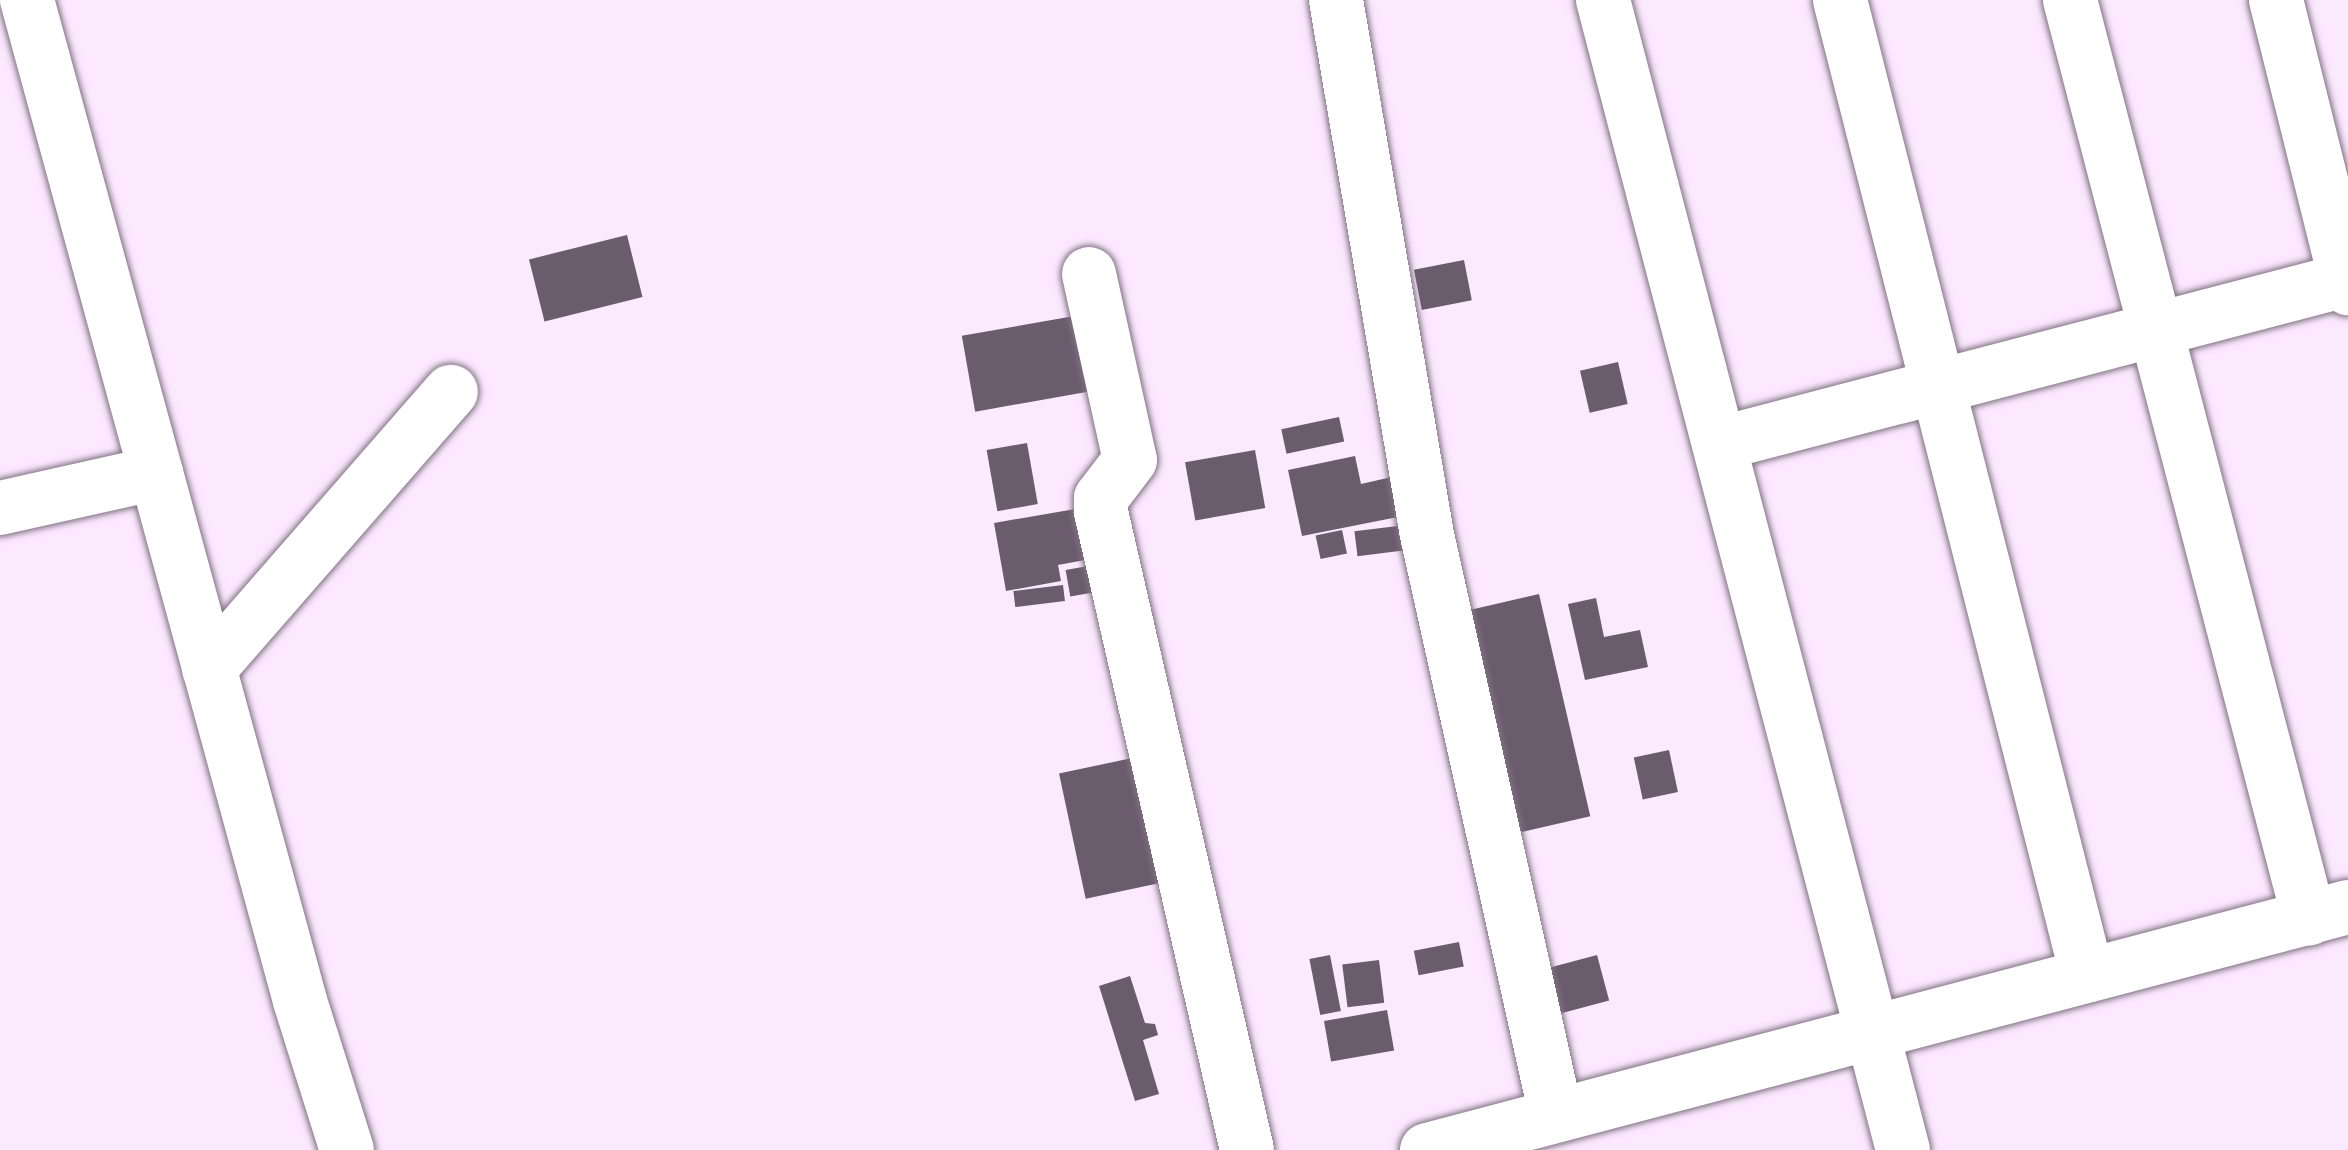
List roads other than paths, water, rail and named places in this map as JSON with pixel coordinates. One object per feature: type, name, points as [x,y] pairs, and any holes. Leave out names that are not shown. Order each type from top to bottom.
[{"type":"street","points":[[27,0],[300,1001],[347,1150]]},
{"type":"street","points":[[1336,0],[1426,536],[1556,1115]]},
{"type":"street","points":[[1603,0],[1723,443],[1903,1150]]},
{"type":"street","points":[[1840,0],[2087,975]]},
{"type":"street","points":[[1427,1150],[2329,913],[2157,329],[2070,0]]},
{"type":"street","points":[[1723,443],[2347,284],[2276,0]]},
{"type":"street","points":[[1089,274],[1130,460],[1102,498],[1101,512],[1247,1150]]},
{"type":"street","points":[[209,669],[451,392]]},
{"type":"street","points":[[0,508],[156,473]]}]
